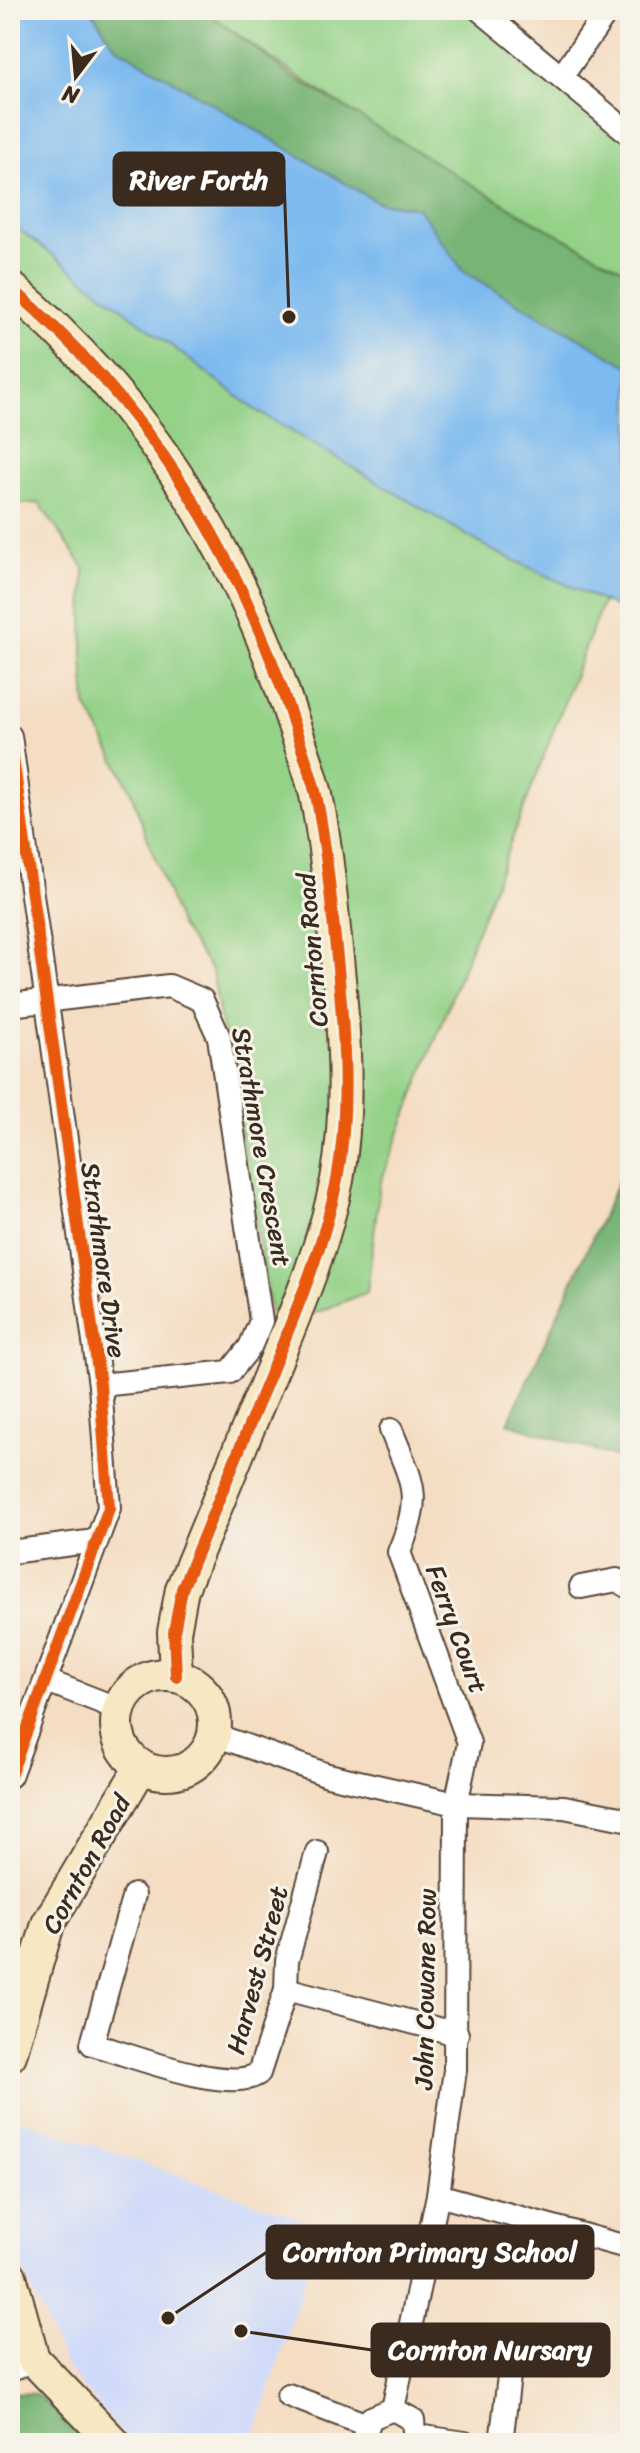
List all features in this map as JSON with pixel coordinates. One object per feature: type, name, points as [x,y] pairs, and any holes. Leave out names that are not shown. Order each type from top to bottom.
[{"type":"main road","name":"Cornton Road","points":[[10,287],[94,365],[150,433],[236,574],[276,670],[315,791],[328,865],[340,995],[343,1085],[337,1180],[325,1228],[295,1314],[182,1589],[174,1632],[176,1676]]},
{"type":"main road","points":[[119,1709],[131,1690],[146,1679],[176,1676],[191,1681],[207,1696],[215,1715],[215,1735]]},
{"type":"main road","name":"Cornton Road","points":[[119,1709],[118,1736],[124,1751],[141,1767],[163,1774],[184,1770],[206,1753],[215,1735]]},
{"type":"main road","name":"Cornton Road","points":[[10,2055],[48,1924],[141,1767]]},
{"type":"main road","points":[[10,2276],[21,2365],[114,2443]]},
{"type":"street","points":[[480,10],[630,134]]},
{"type":"street","points":[[562,76],[608,10]]},
{"type":"street","name":"Strathmore Drive","points":[[10,736],[83,1281],[100,1385],[109,1508],[10,1776]]},
{"type":"street","name":"Strathmore Crescent","points":[[47,1000],[169,986],[202,1000],[219,1037],[256,1268],[261,1321],[250,1347],[230,1372],[100,1385]]},
{"type":"street","points":[[10,1005],[47,1000]]},
{"type":"street","name":"Ferry Court","points":[[391,1430],[416,1493],[412,1521],[399,1552],[469,1743],[456,1804]]},
{"type":"street","points":[[10,1552],[95,1541]]},
{"type":"street","points":[[581,1587],[617,1580],[630,1588]]},
{"type":"street","points":[[47,1681],[119,1709]]},
{"type":"street","points":[[215,1735],[328,1775],[456,1804],[564,1807],[630,1820]]},
{"type":"street","name":"John Cowane Row","points":[[393,2409],[438,2195],[457,2034],[454,1986],[456,1804]]},
{"type":"street","name":"Harvest Street","points":[[134,1895],[92,2044],[220,2081],[249,2081],[259,2073],[286,1989],[287,1961],[317,1852]]},
{"type":"street","points":[[286,1989],[457,2034]]},
{"type":"street","points":[[438,2195],[630,2248]]},
{"type":"street","points":[[501,2443],[512,2351]]},
{"type":"street","points":[[288,2395],[367,2434],[377,2412],[393,2409],[413,2420],[416,2439],[465,2443]]},
{"type":"shaded area","points":[[16,2118],[322,2226],[252,2443],[129,2443],[66,2367],[23,2270],[10,2186]]},
{"type":"green space","points":[[91,10],[204,10],[292,76],[536,223],[630,273],[630,367],[464,272],[418,208],[377,202],[115,46]]},
{"type":"green space","points":[[204,10],[471,10],[630,143],[630,273],[412,150],[306,82]]},
{"type":"green space","points":[[10,221],[254,409],[492,550],[603,601],[380,1184],[367,1292],[274,1330],[212,971],[180,926],[128,785],[86,705],[84,568],[39,503],[10,505]]},
{"type":"green space","points":[[623,1171],[630,1173],[630,1462],[508,1423]]},
{"type":"green space","points":[[10,2393],[36,2394],[76,2430],[77,2443],[22,2443],[10,2437]]},
{"type":"water","points":[[10,10],[91,10],[115,46],[377,202],[418,208],[464,272],[630,367],[630,614],[492,550],[254,409],[12,224]]},
{"type":"cycle path","points":[[10,287],[59,331],[104,379],[182,483],[215,539],[245,597],[270,657],[305,757],[316,795],[328,876],[344,1041],[343,1125],[337,1180],[325,1229],[300,1300],[182,1589],[174,1632],[176,1676]]},
{"type":"cycle path","points":[[10,736],[100,1385],[109,1508],[10,1776]]},
{"type":"place","name":"River Forth","points":[[289,317]]},
{"type":"place","name":"Cornton Primary School","points":[[168,2318]]},
{"type":"place","name":"Cornton Nursary","points":[[241,2331]]}]
